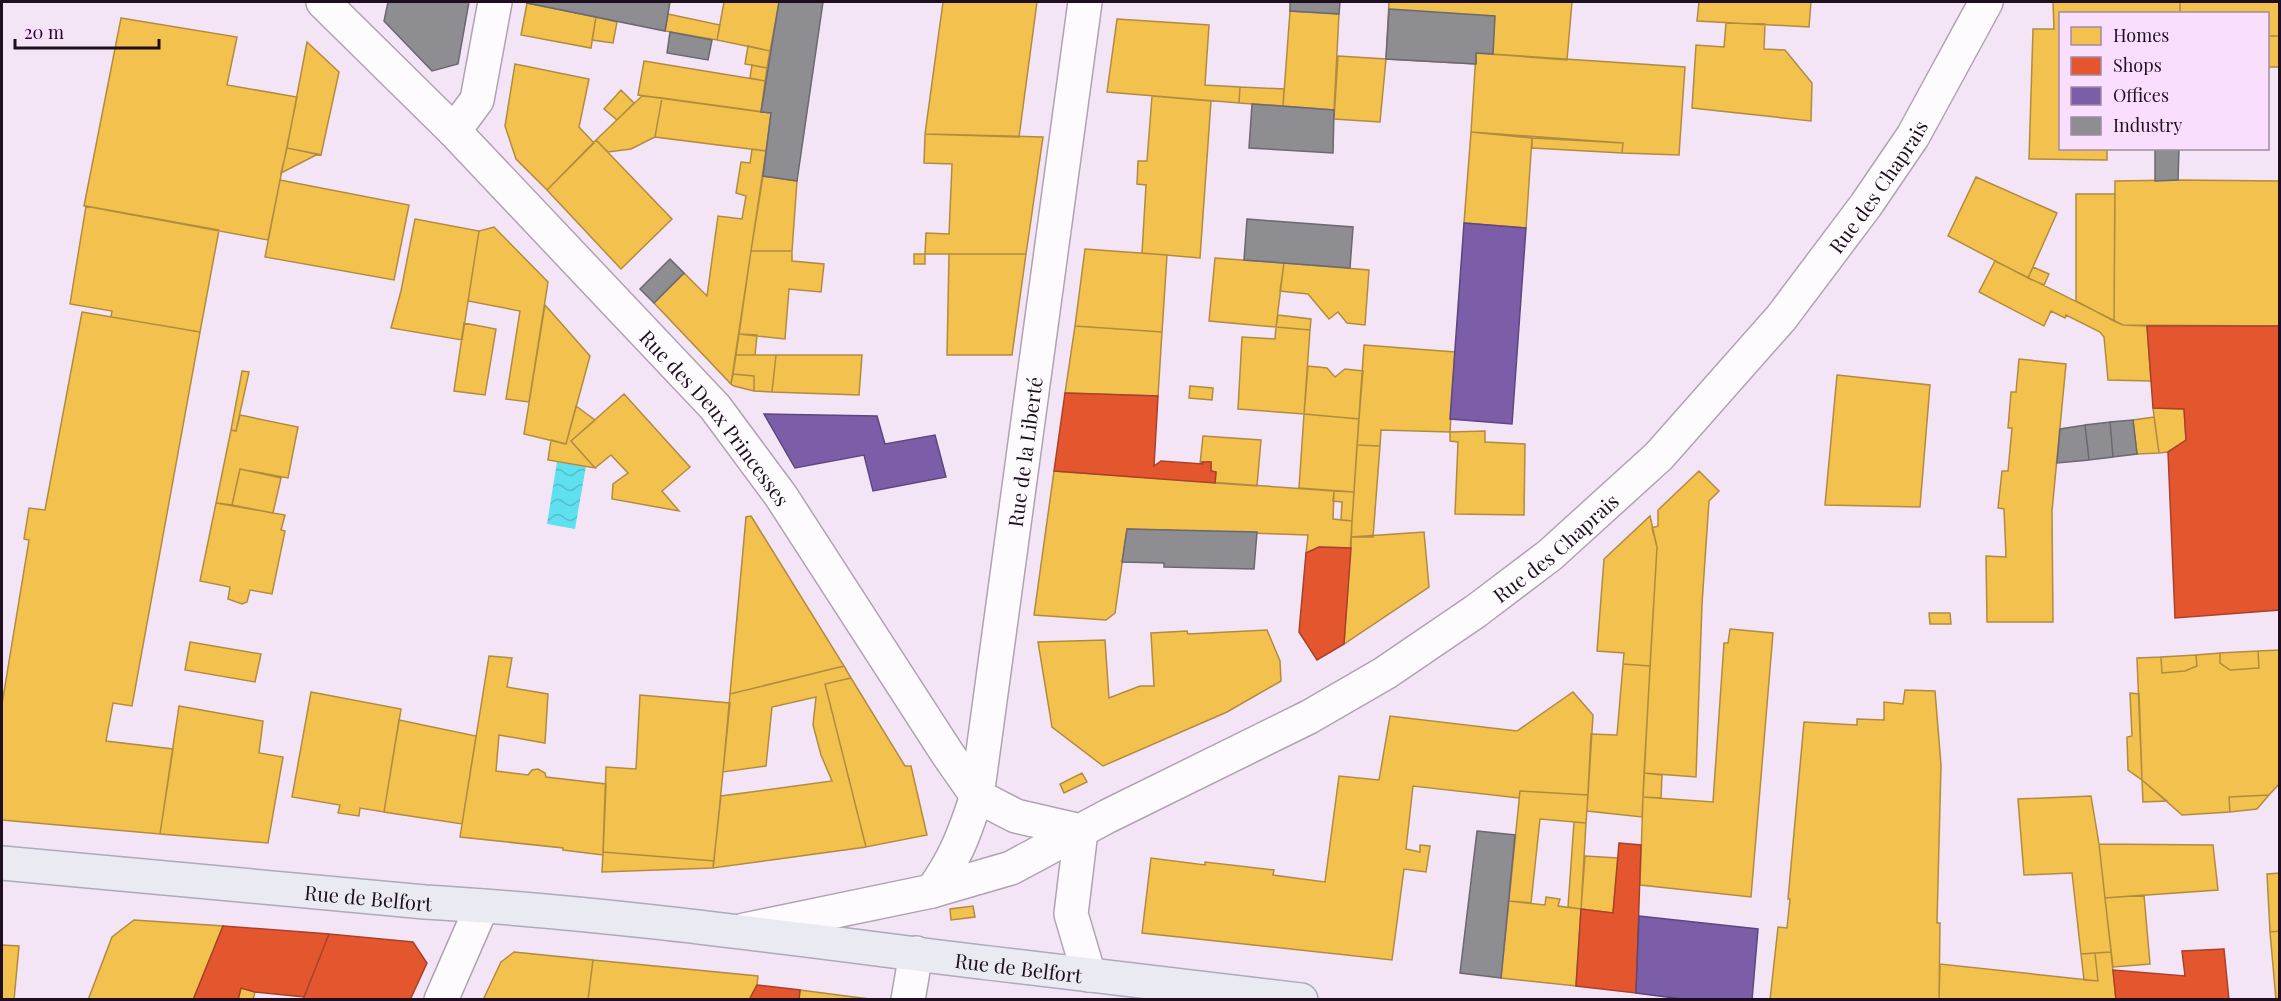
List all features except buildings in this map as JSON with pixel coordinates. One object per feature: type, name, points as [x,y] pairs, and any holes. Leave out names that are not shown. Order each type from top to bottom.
[{"type":"main road","name":"Rue de Belfort","points":[[2,863],[482,906],[735,932],[1301,999]]},
{"type":"street","name":"Rue des Deux Princesses","points":[[323,2],[454,131],[715,407],[781,496],[977,796],[1016,816],[1081,831]]},
{"type":"street","points":[[454,131],[477,100],[495,2]]},
{"type":"street","name":"Rue de la Liberté","points":[[932,891],[949,868],[966,831],[977,796],[1084,2]]},
{"type":"street","name":"Rue des Chaprais","points":[[1081,831],[1309,717],[1385,673],[1476,611],[1550,555],[1659,456],[1781,318],[1866,205],[1913,136],[1986,2]]},
{"type":"street","points":[[1081,831],[1071,915],[1089,975]]},
{"type":"street","name":"Rue de Belfort","points":[[735,932],[982,879],[1011,868],[1081,831]]},
{"type":"street","points":[[441,999],[482,906]]},
{"type":"street","points":[[908,999],[916,953]]},
{"type":"water","points":[[557,462],[586,466],[575,529],[547,524]]}]
